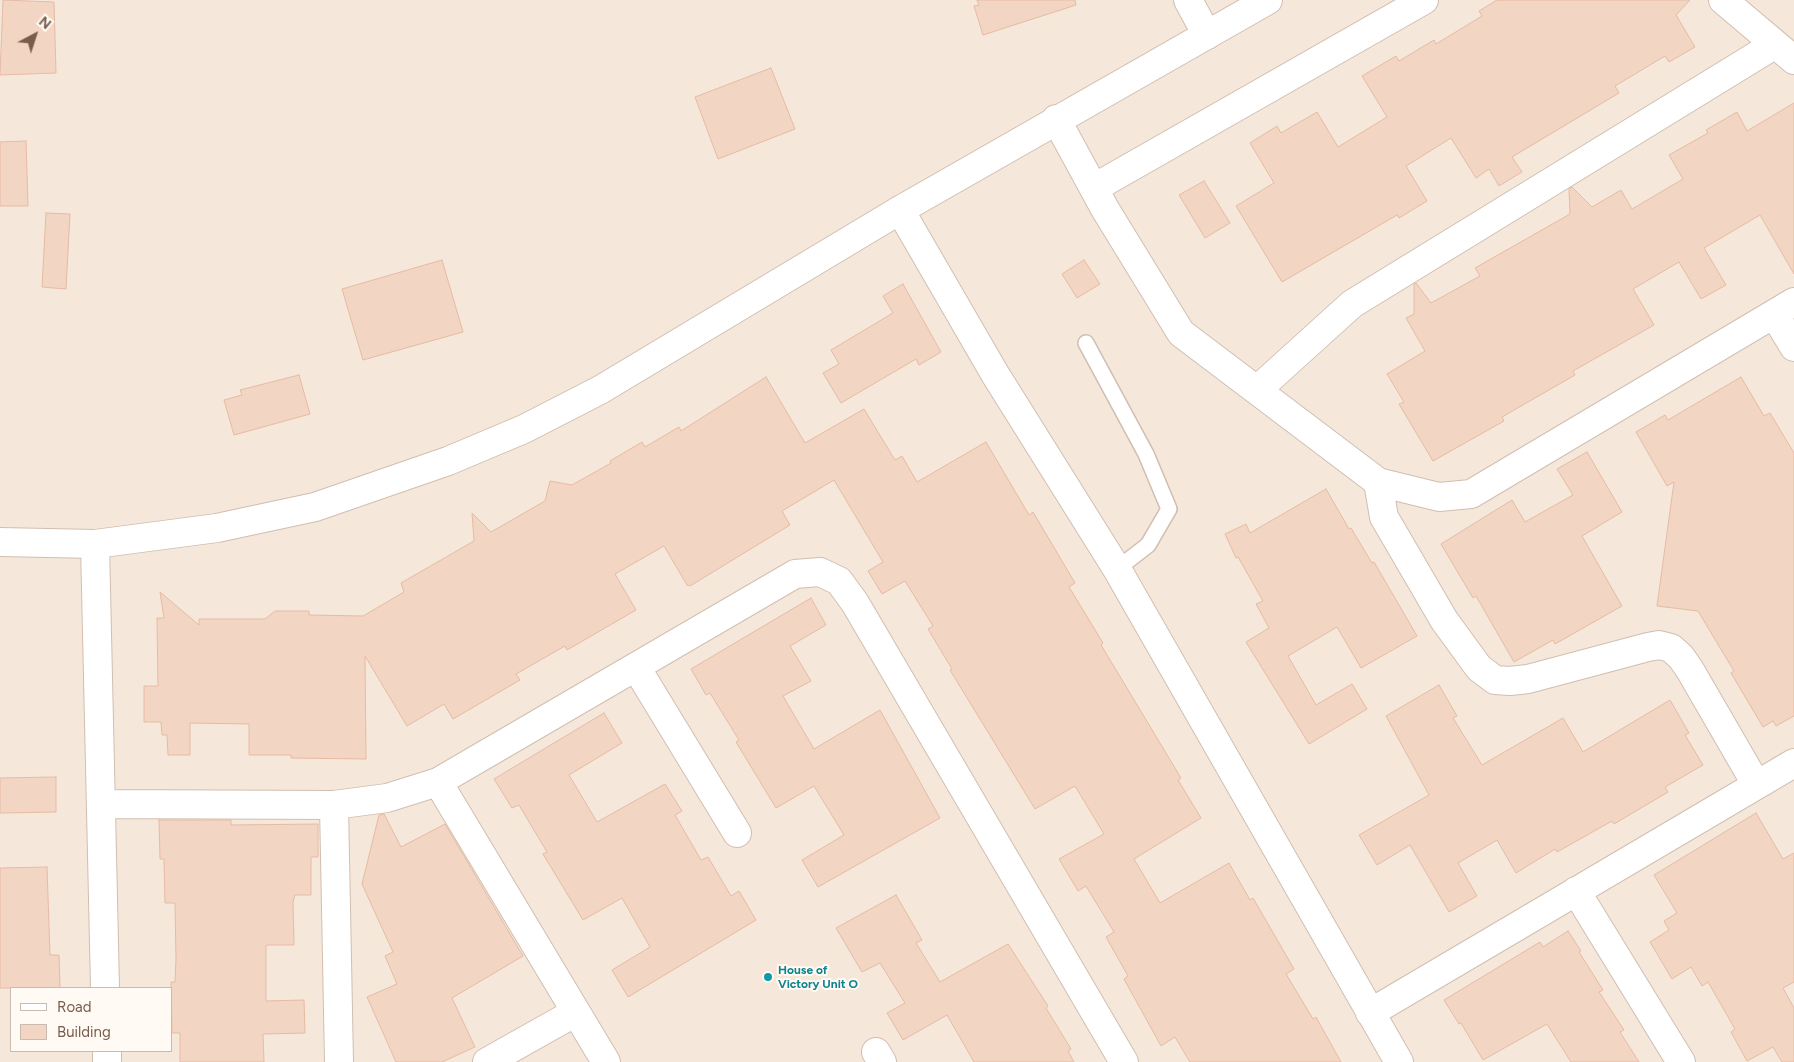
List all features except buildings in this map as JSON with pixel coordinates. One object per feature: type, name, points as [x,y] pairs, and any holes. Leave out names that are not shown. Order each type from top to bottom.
[{"type":"street","points":[[1188,0],[1207,35]]},
{"type":"street","points":[[0,542],[96,544],[217,528],[315,507],[448,461],[524,429],[600,390],[900,210],[1268,0]]},
{"type":"street","points":[[1094,188],[1424,0]]},
{"type":"street","points":[[1256,390],[1352,304],[1784,52],[1723,0]]},
{"type":"street","points":[[1056,120],[1094,188],[1181,333],[1378,482],[1439,497],[1471,494],[1784,308],[1794,348]]},
{"type":"street","points":[[900,210],[995,374],[1117,569],[1399,1062]]},
{"type":"street","points":[[1378,482],[1384,517],[1444,620],[1479,668],[1495,680],[1510,681],[1528,679],[1648,647],[1659,645],[1671,648],[1680,656],[1690,670],[1756,784]]},
{"type":"street","points":[[96,544],[105,987]]},
{"type":"street","points":[[101,804],[334,805],[386,798],[438,782],[795,574],[820,572],[839,581],[855,603],[1124,1062]]},
{"type":"street","points":[[636,667],[737,833]]},
{"type":"street","points":[[1370,1013],[1756,784],[1793,767]]},
{"type":"street","points":[[438,782],[606,1062]]},
{"type":"street","points":[[334,805],[339,1062]]},
{"type":"street","points":[[1576,892],[1680,1062]]},
{"type":"street","points":[[487,1062],[576,1012]]},
{"type":"lane","points":[[1086,343],[1146,454],[1169,509],[1148,545],[1117,569]]},
{"type":"shaded area","points":[[0,0],[1794,0],[1794,1062],[0,1062]]},
{"type":"place","name":"House of Victory Unit O","points":[[768,977]]}]
